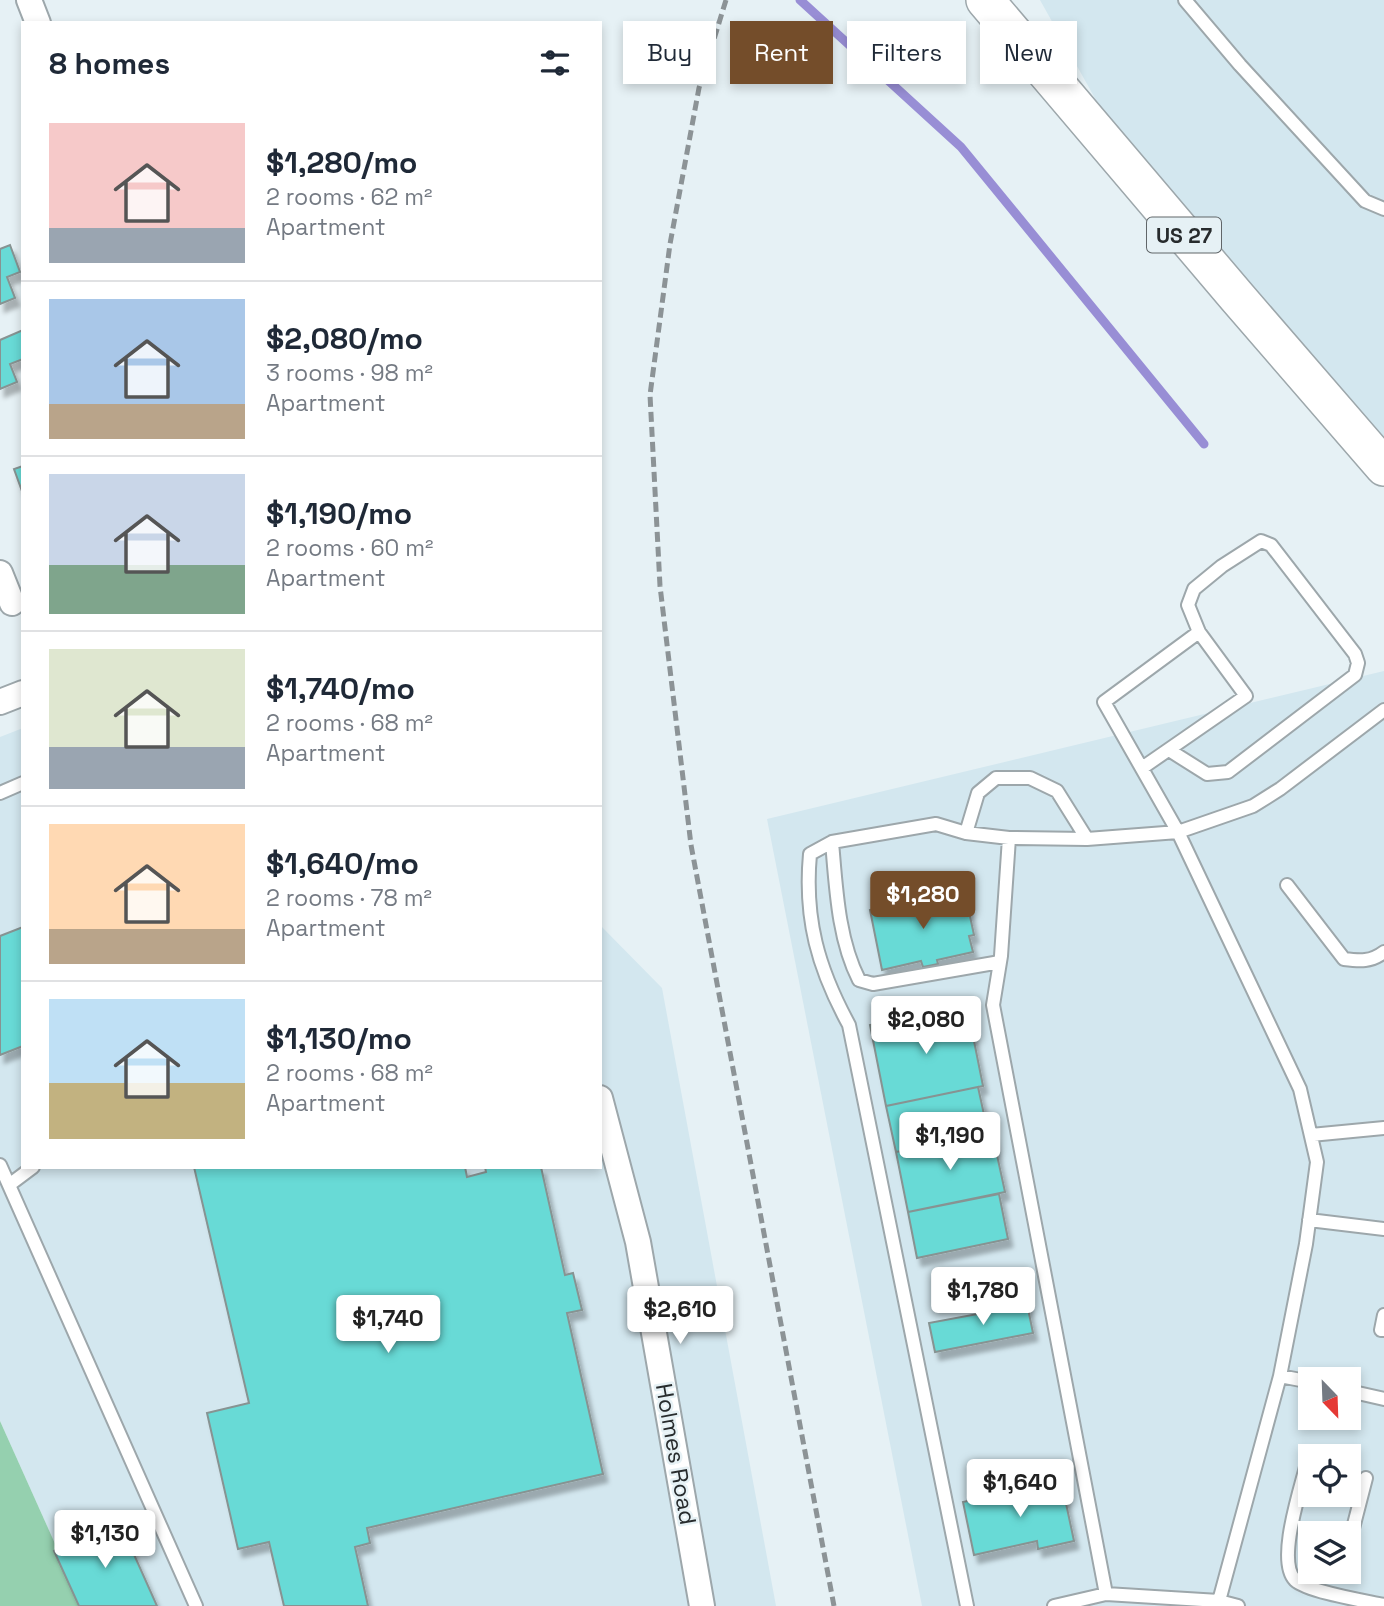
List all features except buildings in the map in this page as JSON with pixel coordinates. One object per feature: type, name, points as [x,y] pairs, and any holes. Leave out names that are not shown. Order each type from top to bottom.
[{"type":"main road","name":"US 27","points":[[985,0],[1384,467]]},
{"type":"street","points":[[29,0],[37,21]]},
{"type":"street","points":[[0,573],[12,603]]},
{"type":"street","points":[[0,702],[21,694]]},
{"type":"street","name":"Holmes Road","points":[[602,1106],[638,1242],[702,1606]]},
{"type":"lane","points":[[1185,0],[1240,65],[1364,201],[1384,209]]},
{"type":"lane","points":[[1142,768],[1246,696],[1199,632],[1188,605],[1194,589],[1222,566],[1261,541],[1271,545],[1355,654],[1358,663],[1355,675],[1228,772],[1207,774],[1169,750]]},
{"type":"lane","points":[[1199,632],[1104,702],[1178,832],[1300,1089],[1317,1162],[1280,1376],[1219,1601]]},
{"type":"lane","points":[[967,1606],[849,1025],[830,989],[813,933],[807,888],[810,854],[832,842],[936,824],[966,833],[1009,838],[1087,839],[1178,832],[1253,806],[1280,789],[1384,710]]},
{"type":"lane","points":[[966,833],[978,793],[996,778],[1030,778],[1057,791],[1087,839]]},
{"type":"lane","points":[[0,793],[21,784]]},
{"type":"lane","points":[[1009,838],[1000,962],[993,1005],[1105,1594]]},
{"type":"lane","points":[[832,842],[835,884],[849,961],[859,980],[873,984],[1000,962]]},
{"type":"lane","points":[[1287,885],[1344,959],[1364,962],[1384,952]]},
{"type":"lane","points":[[1311,1135],[1384,1128]]},
{"type":"lane","points":[[0,1165],[196,1606]]},
{"type":"lane","points":[[9,1185],[30,1169]]},
{"type":"lane","points":[[1309,1220],[1384,1230]]},
{"type":"lane","points":[[1384,1315],[1381,1330],[1384,1330]]},
{"type":"lane","points":[[1280,1376],[1298,1379]]},
{"type":"lane","points":[[1362,1394],[1384,1399]]},
{"type":"lane","points":[[1355,1521],[1366,1478]]},
{"type":"lane","points":[[1298,1501],[1289,1538],[1288,1566],[1295,1579],[1311,1588],[1384,1605]]},
{"type":"lane","points":[[1054,1606],[1105,1594],[1219,1601],[1238,1606]]},
{"type":"shaded area","points":[[1040,0],[1384,0],[1384,467],[1148,193],[1077,66],[1077,21],[1052,21]]},
{"type":"shaded area","points":[[1384,671],[1384,1606],[922,1606],[767,819]]},
{"type":"shaded area","points":[[21,729],[21,1169],[602,1169],[602,927],[662,988],[776,1606],[83,1606],[0,1421],[0,737]]},
{"type":"green space","points":[[0,1421],[83,1606],[0,1606]]},
{"type":"waterway","points":[[800,0],[961,147],[1204,444]]},
{"type":"railway","points":[[726,0],[699,88],[670,244],[650,395],[660,586],[691,845],[834,1606]]}]
